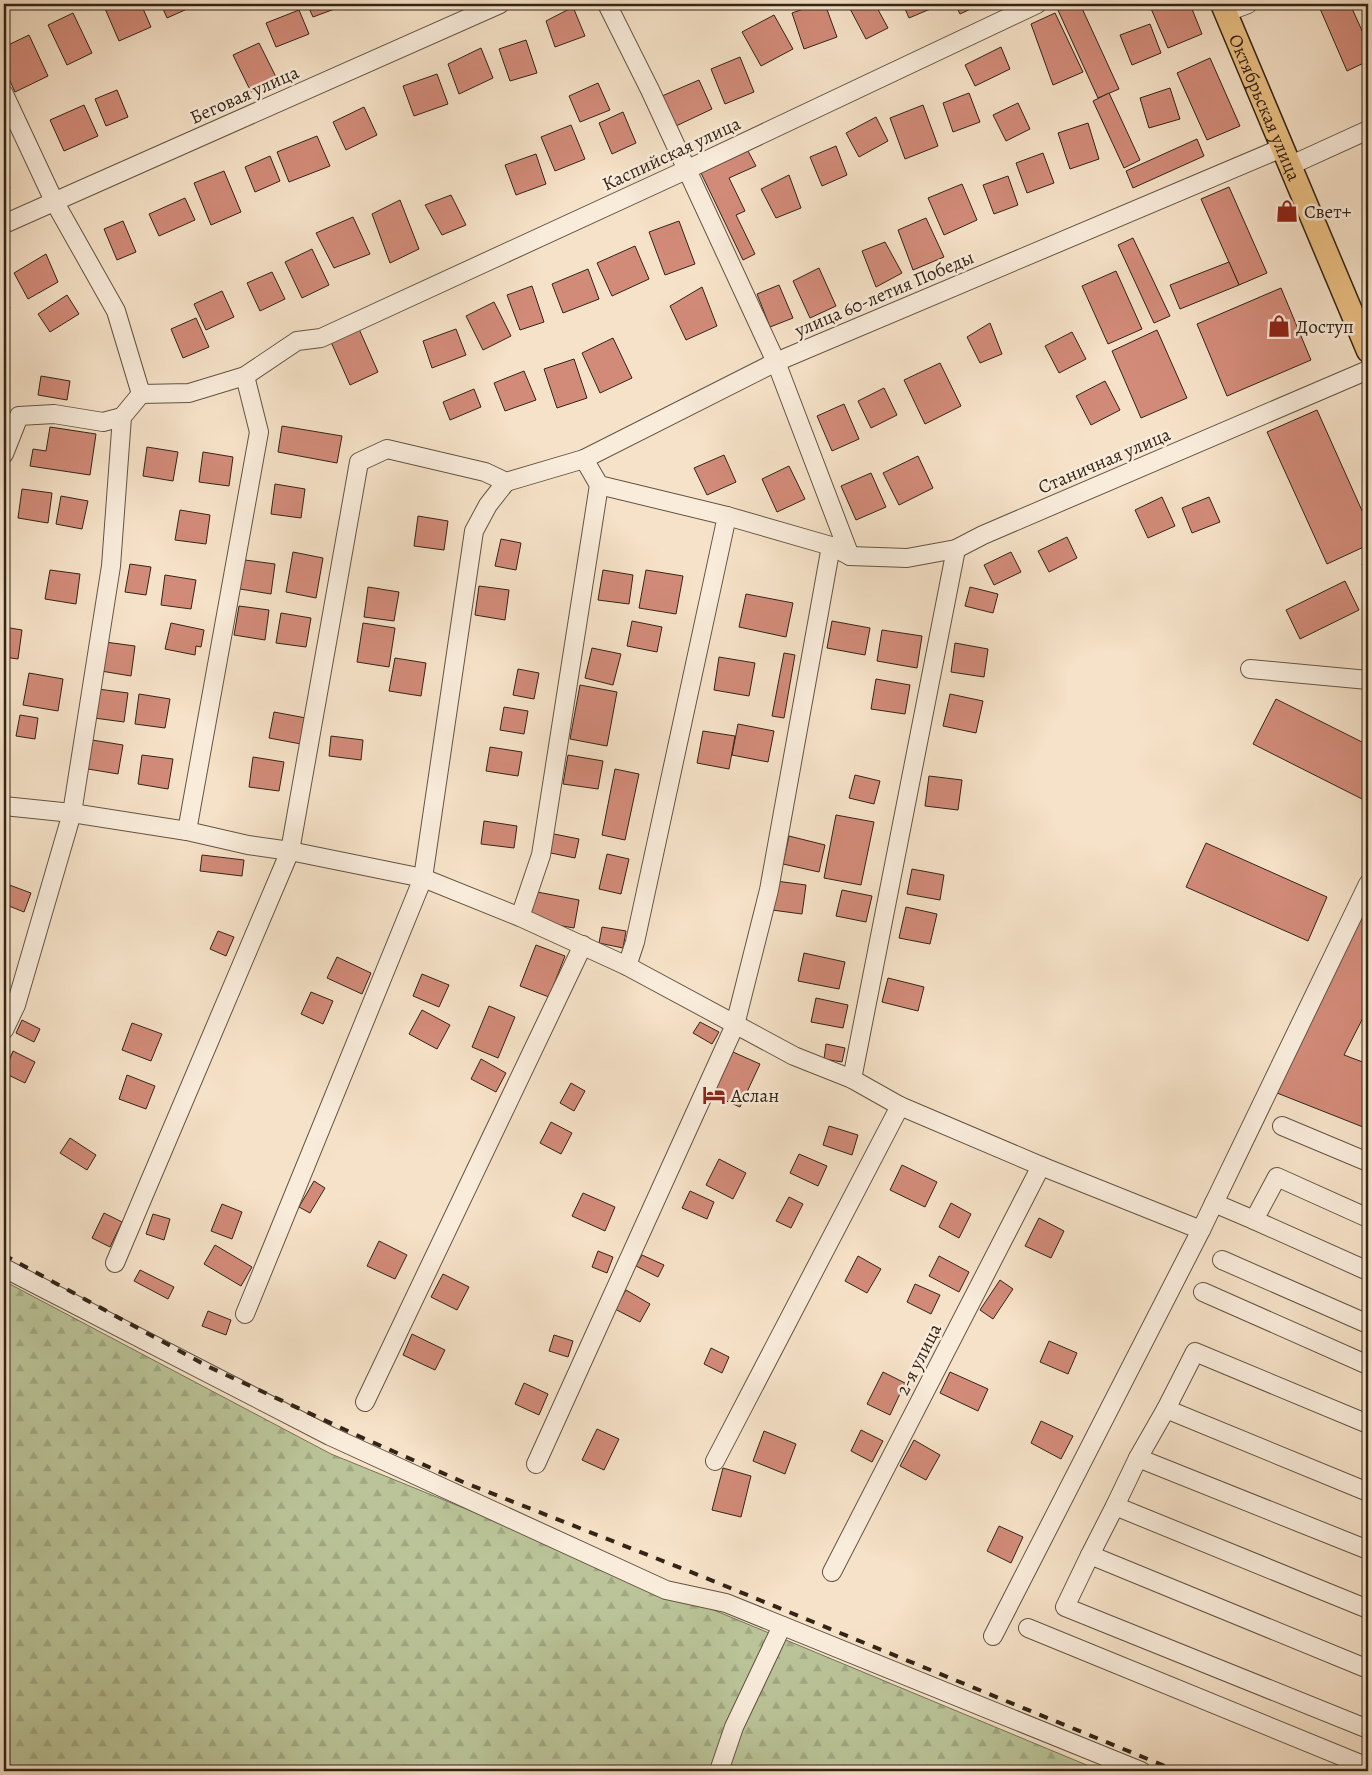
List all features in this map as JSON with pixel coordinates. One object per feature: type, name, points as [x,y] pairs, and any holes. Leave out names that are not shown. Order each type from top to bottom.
[{"type":"main road","name":"Октябрьская улица","points":[[1235,5],[1368,351]]},
{"type":"main road","name":"Октябрьская улица","points":[[1291,154],[1368,321]]},
{"type":"street","name":"Беговая улица","points":[[4,224],[500,4]]},
{"type":"street","points":[[607,4],[650,90],[776,362],[850,556]]},
{"type":"street","name":"Каспийская улица","points":[[141,394],[189,393],[245,376],[297,341],[322,338],[686,170],[1037,4]]},
{"type":"street","points":[[4,94],[54,202],[116,311],[141,394],[122,417],[111,566],[72,813],[16,1005],[4,1030]]},
{"type":"street","name":"улица 60-летия Победы","points":[[506,482],[584,459],[776,362],[1291,154],[1368,130]]},
{"type":"street","name":"Станичная улица","points":[[850,556],[907,558],[956,549],[992,531],[1368,370]]},
{"type":"street","points":[[187,831],[259,432],[245,376]]},
{"type":"street","points":[[4,454],[19,416],[54,414],[103,422],[122,417]]},
{"type":"street","points":[[115,1263],[290,851],[359,462],[387,449],[485,472],[506,482],[488,505],[474,531],[423,878],[245,1314]]},
{"type":"street","points":[[520,917],[540,855],[599,485],[584,459]]},
{"type":"street","points":[[599,485],[727,516],[832,546],[850,556]]},
{"type":"street","points":[[627,966],[635,942],[727,516]]},
{"type":"street","points":[[536,1464],[735,1025],[769,890],[832,546]]},
{"type":"street","points":[[852,1079],[956,549]]},
{"type":"street","points":[[1250,669],[1368,680]]},
{"type":"street","points":[[4,806],[72,813],[187,831],[248,845],[290,851],[423,878],[520,917],[627,966],[794,1056],[852,1079],[900,1106],[1201,1230]]},
{"type":"street","points":[[993,1636],[1201,1230],[1368,884]]},
{"type":"street","points":[[365,1402],[583,945]]},
{"type":"street","points":[[715,1461],[900,1106]]},
{"type":"street","points":[[1282,1126],[1368,1162]]},
{"type":"street","name":"2-я улица","points":[[832,1572],[1042,1166]]},
{"type":"street","points":[[1254,1220],[1277,1177],[1368,1218]]},
{"type":"street","points":[[1214,1203],[1368,1271]]},
{"type":"street","points":[[1222,1260],[1368,1324]]},
{"type":"street","points":[[4,1268],[338,1440],[666,1590],[726,1603],[1141,1771]]},
{"type":"street","points":[[1203,1292],[1368,1365]]},
{"type":"street","points":[[1368,1424],[1195,1352],[1138,1458],[1065,1606],[1368,1729]]},
{"type":"street","points":[[1166,1409],[1368,1492]]},
{"type":"street","points":[[1138,1458],[1368,1550]]},
{"type":"street","points":[[1115,1506],[1368,1610]]},
{"type":"street","points":[[1090,1556],[1368,1669]]},
{"type":"street","points":[[720,1771],[734,1726],[782,1626]]},
{"type":"street","points":[[1028,1628],[1368,1767]]},
{"type":"green space","points":[[4,1281],[331,1454],[680,1596],[1101,1771],[6,1771],[4,1769]]},
{"type":"building","points":[[103,4],[141,4],[151,27],[119,41]]},
{"type":"building","points":[[161,4],[196,4],[196,5],[167,18]]},
{"type":"building","points":[[307,4],[348,4],[313,17]]},
{"type":"building","points":[[423,4],[435,4],[425,8]]},
{"type":"building","points":[[818,4],[825,4],[837,37],[804,49],[792,13]]},
{"type":"building","points":[[875,4],[888,28],[866,39],[848,5]]},
{"type":"building","points":[[903,4],[933,4],[935,7],[909,18]]},
{"type":"building","points":[[955,4],[981,4],[960,14]]},
{"type":"building","points":[[1066,4],[1080,4],[1119,89],[1098,98],[1057,8]]},
{"type":"building","points":[[1149,4],[1190,4],[1202,34],[1168,48]]},
{"type":"building","points":[[1318,4],[1350,4],[1364,35],[1368,33],[1368,61],[1347,71]]},
{"type":"building","points":[[573,7],[585,36],[555,47],[546,21]]},
{"type":"building","points":[[299,10],[309,34],[276,47],[266,23]]},
{"type":"building","points":[[73,13],[92,53],[67,65],[48,25]]},
{"type":"building","points":[[1055,13],[1083,72],[1053,85],[1031,24]]},
{"type":"building","points":[[774,15],[793,49],[761,66],[742,32]]},
{"type":"building","points":[[1150,24],[1161,53],[1132,65],[1120,35]]},
{"type":"building","points":[[29,35],[48,76],[15,92],[4,68],[4,47]]},
{"type":"building","points":[[526,40],[537,73],[510,81],[499,49]]},
{"type":"building","points":[[259,43],[277,79],[251,92],[233,55]]},
{"type":"building","points":[[1001,47],[1010,69],[975,86],[965,65]]},
{"type":"building","points":[[481,48],[493,78],[459,94],[448,64]]},
{"type":"building","points":[[740,57],[754,92],[725,104],[711,69]]},
{"type":"building","points":[[1210,58],[1240,126],[1207,140],[1177,73]]},
{"type":"building","points":[[437,74],[448,104],[414,116],[403,86]]},
{"type":"building","points":[[699,80],[712,109],[676,126],[662,96]]},
{"type":"building","points":[[598,83],[610,110],[580,122],[569,96]]},
{"type":"building","points":[[1170,88],[1180,119],[1149,128],[1140,98]]},
{"type":"building","points":[[117,90],[128,117],[106,126],[95,99]]},
{"type":"building","points":[[969,93],[980,122],[953,132],[943,103]]},
{"type":"building","points":[[1109,93],[1140,160],[1124,168],[1093,101]]},
{"type":"building","points":[[1018,103],[1030,129],[1006,141],[993,115]]},
{"type":"building","points":[[84,105],[98,136],[64,151],[50,120]]},
{"type":"building","points":[[923,105],[938,146],[905,159],[890,118]]},
{"type":"building","points":[[364,107],[377,135],[346,150],[333,122]]},
{"type":"building","points":[[623,112],[636,143],[612,154],[599,123]]},
{"type":"building","points":[[876,117],[888,141],[859,157],[846,133]]},
{"type":"building","points":[[1088,123],[1099,159],[1070,169],[1058,133]]},
{"type":"building","points":[[571,125],[585,159],[555,171],[541,137]]},
{"type":"building","points":[[317,136],[330,166],[289,182],[277,152]]},
{"type":"building","points":[[1197,139],[1204,156],[1133,188],[1126,171]]},
{"type":"building","points":[[836,146],[847,175],[822,186],[810,157]]},
{"type":"building","points":[[748,151],[756,166],[729,178],[745,211],[736,215],[755,254],[743,260],[701,173]]},
{"type":"building","points":[[1043,153],[1054,183],[1027,193],[1016,163]]},
{"type":"building","points":[[536,154],[546,184],[516,195],[505,165]]},
{"type":"building","points":[[270,156],[280,181],[255,192],[245,167]]},
{"type":"building","points":[[224,171],[241,212],[211,225],[194,183]]},
{"type":"building","points":[[789,175],[801,208],[776,218],[761,189]]},
{"type":"building","points":[[4,176],[10,188],[4,192]]},
{"type":"building","points":[[1008,176],[1018,205],[994,214],[983,185]]},
{"type":"building","points":[[962,184],[977,220],[944,235],[928,198]]},
{"type":"building","points":[[1229,187],[1267,273],[1239,285],[1201,199]]},
{"type":"building","points":[[451,195],[466,225],[442,235],[425,205]]},
{"type":"building","points":[[185,198],[195,220],[159,236],[149,214]]},
{"type":"building","points":[[400,200],[419,249],[390,263],[372,214]]},
{"type":"building","points":[[353,217],[370,254],[334,268],[316,233]]},
{"type":"building","points":[[926,218],[944,257],[913,270],[898,230]]},
{"type":"building","points":[[123,221],[136,252],[117,260],[104,229]]},
{"type":"building","points":[[679,221],[695,264],[665,275],[649,232]]},
{"type":"building","points":[[1133,238],[1170,316],[1154,323],[1118,245]]},
{"type":"building","points":[[885,242],[902,273],[876,287],[862,251]]},
{"type":"building","points":[[635,246],[649,279],[612,296],[597,263]]},
{"type":"building","points":[[312,249],[329,285],[302,298],[285,262]]},
{"type":"building","points":[[46,254],[58,282],[28,299],[14,273]]},
{"type":"building","points":[[1229,262],[1239,285],[1180,309],[1170,285]]},
{"type":"building","points":[[819,268],[836,306],[810,318],[793,281]]},
{"type":"building","points":[[588,269],[599,299],[563,313],[552,284]]},
{"type":"building","points":[[1116,271],[1142,329],[1108,344],[1082,286]]},
{"type":"building","points":[[272,272],[285,299],[260,311],[247,283]]},
{"type":"building","points":[[779,285],[793,318],[770,327],[757,294]]},
{"type":"building","points":[[532,286],[544,322],[520,330],[507,295]]},
{"type":"building","points":[[702,287],[717,326],[686,340],[670,306]]},
{"type":"building","points":[[1281,288],[1311,360],[1227,396],[1197,324]]},
{"type":"building","points":[[222,291],[234,317],[206,330],[194,304]]},
{"type":"building","points":[[67,295],[79,314],[50,332],[38,314]]},
{"type":"building","points":[[4,297],[10,308],[4,311]]},
{"type":"building","points":[[494,302],[511,336],[483,350],[466,316]]},
{"type":"building","points":[[196,318],[209,347],[183,358],[171,329]]},
{"type":"building","points":[[990,323],[1002,354],[980,363],[967,337]]},
{"type":"building","points":[[359,329],[378,372],[350,385],[331,342]]},
{"type":"building","points":[[456,329],[466,355],[432,368],[423,341]]},
{"type":"building","points":[[1157,330],[1187,398],[1141,418],[1112,351]]},
{"type":"building","points":[[1072,332],[1086,359],[1059,373],[1045,346]]},
{"type":"building","points":[[613,338],[632,378],[600,393],[582,353]]},
{"type":"building","points":[[574,359],[587,398],[557,408],[544,369]]},
{"type":"building","points":[[940,363],[961,406],[925,424],[904,380]]},
{"type":"building","points":[[524,371],[536,400],[505,411],[494,383]]},
{"type":"building","points":[[41,376],[70,381],[67,400],[38,395]]},
{"type":"building","points":[[1105,381],[1120,410],[1091,425],[1076,396]]},
{"type":"building","points":[[884,388],[897,415],[871,428],[858,401]]},
{"type":"building","points":[[474,389],[481,407],[450,420],[443,402]]},
{"type":"building","points":[[844,404],[859,439],[832,451],[817,416]]},
{"type":"building","points":[[1317,410],[1368,524],[1368,545],[1327,564],[1267,432]]},
{"type":"building","points":[[282,426],[342,436],[337,463],[278,452]]},
{"type":"building","points":[[50,427],[96,434],[90,475],[30,466],[33,449],[46,451]]},
{"type":"building","points":[[147,447],[178,452],[173,481],[143,476]]},
{"type":"building","points":[[203,452],[233,457],[229,486],[199,482]]},
{"type":"building","points":[[724,455],[736,482],[707,495],[694,468]]},
{"type":"building","points":[[918,456],[933,488],[899,505],[883,473]]},
{"type":"building","points":[[789,466],[805,499],[777,512],[762,479]]},
{"type":"building","points":[[871,473],[886,507],[856,520],[841,486]]},
{"type":"building","points":[[275,484],[305,489],[301,518],[271,514]]},
{"type":"building","points":[[22,489],[52,493],[48,523],[18,518]]},
{"type":"building","points":[[61,496],[88,501],[82,529],[56,524]]},
{"type":"building","points":[[1162,497],[1175,526],[1148,538],[1135,510]]},
{"type":"building","points":[[1209,497],[1220,522],[1192,533],[1182,508]]},
{"type":"building","points":[[180,510],[210,515],[206,544],[175,540]]},
{"type":"building","points":[[418,516],[448,521],[444,550],[414,546]]},
{"type":"building","points":[[1067,537],[1077,558],[1049,572],[1038,551]]},
{"type":"building","points":[[501,539],[521,543],[516,570],[495,566]]},
{"type":"building","points":[[293,552],[323,558],[316,598],[286,592]]},
{"type":"building","points":[[1011,552],[1021,572],[994,585],[984,565]]},
{"type":"building","points":[[245,560],[275,564],[271,594],[240,589]]},
{"type":"building","points":[[1368,561],[1368,578],[1362,564]]},
{"type":"building","points":[[130,564],[151,567],[146,595],[125,592]]},
{"type":"building","points":[[50,570],[80,574],[76,604],[45,599]]},
{"type":"building","points":[[603,570],[633,575],[629,604],[598,600]]},
{"type":"building","points":[[646,570],[683,576],[676,614],[639,608]]},
{"type":"building","points":[[165,575],[196,580],[191,609],[161,605]]},
{"type":"building","points":[[1345,581],[1359,610],[1300,639],[1286,610]]},
{"type":"building","points":[[479,586],[509,590],[505,620],[475,615]]},
{"type":"building","points":[[368,587],[399,592],[394,621],[364,617]]},
{"type":"building","points":[[970,587],[998,594],[993,613],[965,606]]},
{"type":"building","points":[[746,594],[793,603],[786,637],[739,627]]},
{"type":"building","points":[[239,606],[269,610],[265,640],[234,635]]},
{"type":"building","points":[[281,613],[311,618],[306,647],[276,643]]},
{"type":"building","points":[[632,621],[662,627],[657,652],[627,646]]},
{"type":"building","points":[[832,621],[870,628],[865,655],[827,648]]},
{"type":"building","points":[[171,623],[204,630],[201,647],[196,646],[195,655],[165,649]]},
{"type":"building","points":[[363,623],[395,628],[389,667],[357,662]]},
{"type":"building","points":[[4,627],[22,630],[18,659],[4,657]]},
{"type":"building","points":[[882,630],[922,636],[917,668],[877,661]]},
{"type":"building","points":[[105,642],[135,646],[131,676],[101,671]]},
{"type":"building","points":[[955,643],[988,649],[984,677],[951,672]]},
{"type":"building","points":[[592,648],[621,654],[613,685],[585,678]]},
{"type":"building","points":[[784,653],[795,655],[784,718],[772,716]]},
{"type":"building","points":[[719,657],[755,663],[749,696],[714,690]]},
{"type":"building","points":[[395,658],[426,663],[421,696],[389,691]]},
{"type":"building","points":[[518,669],[539,673],[534,699],[513,695]]},
{"type":"building","points":[[29,673],[63,679],[58,711],[23,705]]},
{"type":"building","points":[[876,679],[910,685],[905,714],[871,709]]},
{"type":"building","points":[[580,685],[617,692],[607,746],[570,739]]},
{"type":"building","points":[[98,689],[128,693],[124,722],[94,718]]},
{"type":"building","points":[[139,694],[170,699],[165,728],[135,724]]},
{"type":"building","points":[[950,694],[983,701],[976,733],[943,726]]},
{"type":"building","points":[[1276,699],[1368,745],[1368,802],[1253,744]]},
{"type":"building","points":[[504,707],[528,711],[524,734],[500,730]]},
{"type":"building","points":[[274,712],[306,718],[301,744],[269,738]]},
{"type":"building","points":[[20,715],[38,718],[35,739],[16,736]]},
{"type":"building","points":[[738,724],[774,731],[768,762],[732,755]]},
{"type":"building","points":[[703,731],[735,736],[729,769],[697,763]]},
{"type":"building","points":[[331,736],[363,740],[361,760],[329,756]]},
{"type":"building","points":[[92,740],[123,745],[118,774],[88,769]]},
{"type":"building","points":[[490,747],[522,752],[518,776],[486,771]]},
{"type":"building","points":[[142,755],[173,759],[168,789],[138,784]]},
{"type":"building","points":[[568,755],[603,761],[598,789],[563,784]]},
{"type":"building","points":[[253,757],[284,762],[279,791],[249,787]]},
{"type":"building","points":[[615,769],[639,774],[625,840],[602,835]]},
{"type":"building","points":[[855,775],[880,781],[874,804],[849,798]]},
{"type":"building","points":[[929,776],[962,780],[958,810],[925,806]]},
{"type":"building","points":[[836,815],[874,822],[861,885],[824,878]]},
{"type":"building","points":[[484,821],[517,826],[514,848],[481,844]]},
{"type":"building","points":[[549,833],[579,839],[575,858],[546,852]]},
{"type":"building","points":[[789,836],[825,845],[819,872],[783,864]]},
{"type":"building","points":[[1206,843],[1327,897],[1308,941],[1186,887]]},
{"type":"building","points":[[607,854],[629,859],[621,894],[599,889]]},
{"type":"building","points":[[202,855],[244,860],[242,876],[200,871]]},
{"type":"building","points":[[912,869],[944,875],[940,900],[907,894]]},
{"type":"building","points":[[776,881],[806,885],[802,914],[772,910]]},
{"type":"building","points":[[4,883],[31,893],[24,912],[4,904]]},
{"type":"building","points":[[842,890],[872,896],[866,922],[836,916]]},
{"type":"building","points":[[532,891],[579,900],[574,928],[527,920]]},
{"type":"building","points":[[906,907],[937,914],[930,944],[899,938]]},
{"type":"building","points":[[1365,910],[1368,911],[1368,1008],[1344,1055],[1368,1064],[1368,1129],[1277,1093]]},
{"type":"building","points":[[602,927],[626,931],[623,948],[599,943]]},
{"type":"building","points":[[218,931],[234,937],[226,956],[210,949]]},
{"type":"building","points":[[536,945],[565,956],[549,997],[520,986]]},
{"type":"building","points":[[804,953],[845,962],[839,989],[798,981]]},
{"type":"building","points":[[337,957],[371,973],[362,994],[327,978]]},
{"type":"building","points":[[422,974],[449,985],[439,1007],[413,996]]},
{"type":"building","points":[[888,978],[924,987],[918,1011],[882,1002]]},
{"type":"building","points":[[311,992],[333,1001],[323,1024],[301,1014]]},
{"type":"building","points":[[816,998],[848,1005],[843,1028],[811,1022]]},
{"type":"building","points":[[489,1006],[515,1017],[498,1058],[472,1047]]},
{"type":"building","points":[[422,1010],[450,1025],[437,1049],[409,1034]]},
{"type":"building","points":[[22,1020],[40,1029],[34,1042],[16,1033]]},
{"type":"building","points":[[700,1022],[719,1032],[712,1044],[693,1033]]},
{"type":"building","points":[[132,1023],[162,1034],[151,1061],[122,1050]]},
{"type":"building","points":[[826,1044],[845,1048],[842,1062],[824,1059]]},
{"type":"building","points":[[13,1051],[35,1062],[25,1083],[4,1073]]},
{"type":"building","points":[[733,1052],[760,1064],[740,1107],[713,1095]]},
{"type":"building","points":[[481,1059],[506,1073],[496,1092],[471,1079]]},
{"type":"building","points":[[127,1075],[155,1086],[146,1109],[119,1099]]},
{"type":"building","points":[[571,1083],[585,1091],[574,1111],[560,1103]]},
{"type":"building","points":[[551,1122],[572,1133],[561,1154],[540,1143]]},
{"type":"building","points":[[829,1126],[858,1135],[852,1155],[823,1145]]},
{"type":"building","points":[[70,1138],[96,1155],[87,1170],[60,1153]]},
{"type":"building","points":[[799,1154],[827,1166],[818,1186],[790,1173]]},
{"type":"building","points":[[719,1159],[746,1173],[733,1199],[706,1185]]},
{"type":"building","points":[[902,1165],[937,1182],[925,1207],[890,1190]]},
{"type":"building","points":[[314,1181],[325,1188],[310,1213],[299,1207]]},
{"type":"building","points":[[690,1191],[714,1202],[707,1219],[682,1208]]},
{"type":"building","points":[[583,1193],[615,1207],[605,1231],[572,1216]]},
{"type":"building","points":[[789,1197],[803,1204],[791,1228],[776,1221]]},
{"type":"building","points":[[951,1203],[971,1214],[959,1238],[939,1227]]},
{"type":"building","points":[[222,1204],[242,1212],[232,1239],[211,1231]]},
{"type":"building","points":[[104,1213],[122,1222],[110,1247],[92,1238]]},
{"type":"building","points":[[153,1214],[170,1219],[164,1240],[146,1234]]},
{"type":"building","points":[[1039,1218],[1064,1231],[1051,1258],[1025,1246]]},
{"type":"building","points":[[379,1241],[407,1255],[395,1279],[367,1266]]},
{"type":"building","points":[[215,1245],[252,1267],[241,1286],[204,1264]]},
{"type":"building","points":[[598,1251],[613,1257],[607,1273],[592,1267]]},
{"type":"building","points":[[642,1255],[664,1265],[658,1277],[636,1266]]},
{"type":"building","points":[[858,1256],[881,1269],[867,1293],[845,1281]]},
{"type":"building","points":[[939,1256],[969,1272],[959,1292],[929,1276]]},
{"type":"building","points":[[140,1270],[174,1287],[168,1299],[134,1281]]},
{"type":"building","points":[[443,1274],[469,1287],[457,1310],[431,1297]]},
{"type":"building","points":[[1000,1280],[1013,1289],[993,1319],[980,1310]]},
{"type":"building","points":[[915,1284],[940,1295],[931,1314],[907,1302]]},
{"type":"building","points":[[626,1290],[650,1304],[640,1322],[615,1309]]},
{"type":"building","points":[[208,1311],[231,1320],[226,1335],[202,1326]]},
{"type":"building","points":[[412,1334],[445,1350],[435,1370],[403,1355]]},
{"type":"building","points":[[554,1335],[573,1341],[568,1357],[549,1351]]},
{"type":"building","points":[[1049,1341],[1077,1353],[1068,1374],[1040,1362]]},
{"type":"building","points":[[711,1348],[729,1357],[722,1373],[704,1364]]},
{"type":"building","points":[[883,1372],[905,1383],[890,1415],[867,1404]]},
{"type":"building","points":[[950,1372],[988,1389],[978,1411],[940,1393]]},
{"type":"building","points":[[524,1383],[548,1394],[539,1415],[515,1404]]},
{"type":"building","points":[[1041,1421],[1073,1436],[1061,1459],[1031,1443]]},
{"type":"building","points":[[597,1429],[619,1439],[604,1470],[582,1460]]},
{"type":"building","points":[[861,1430],[883,1441],[872,1462],[851,1451]]},
{"type":"building","points":[[764,1431],[796,1444],[785,1474],[753,1461]]},
{"type":"building","points":[[914,1440],[940,1455],[926,1480],[900,1466]]},
{"type":"building","points":[[723,1468],[751,1476],[741,1517],[712,1510]]},
{"type":"building","points":[[999,1526],[1023,1537],[1011,1563],[987,1551]]},
{"type":"railway","points":[[4,1255],[209,1367],[463,1482],[701,1576],[1177,1771]]},
{"type":"place","name":"Свет+","points":[[1287,211]]},
{"type":"place","name":"Доступ","points":[[1279,326]]},
{"type":"place","name":"Аслан","points":[[714,1095]]}]
